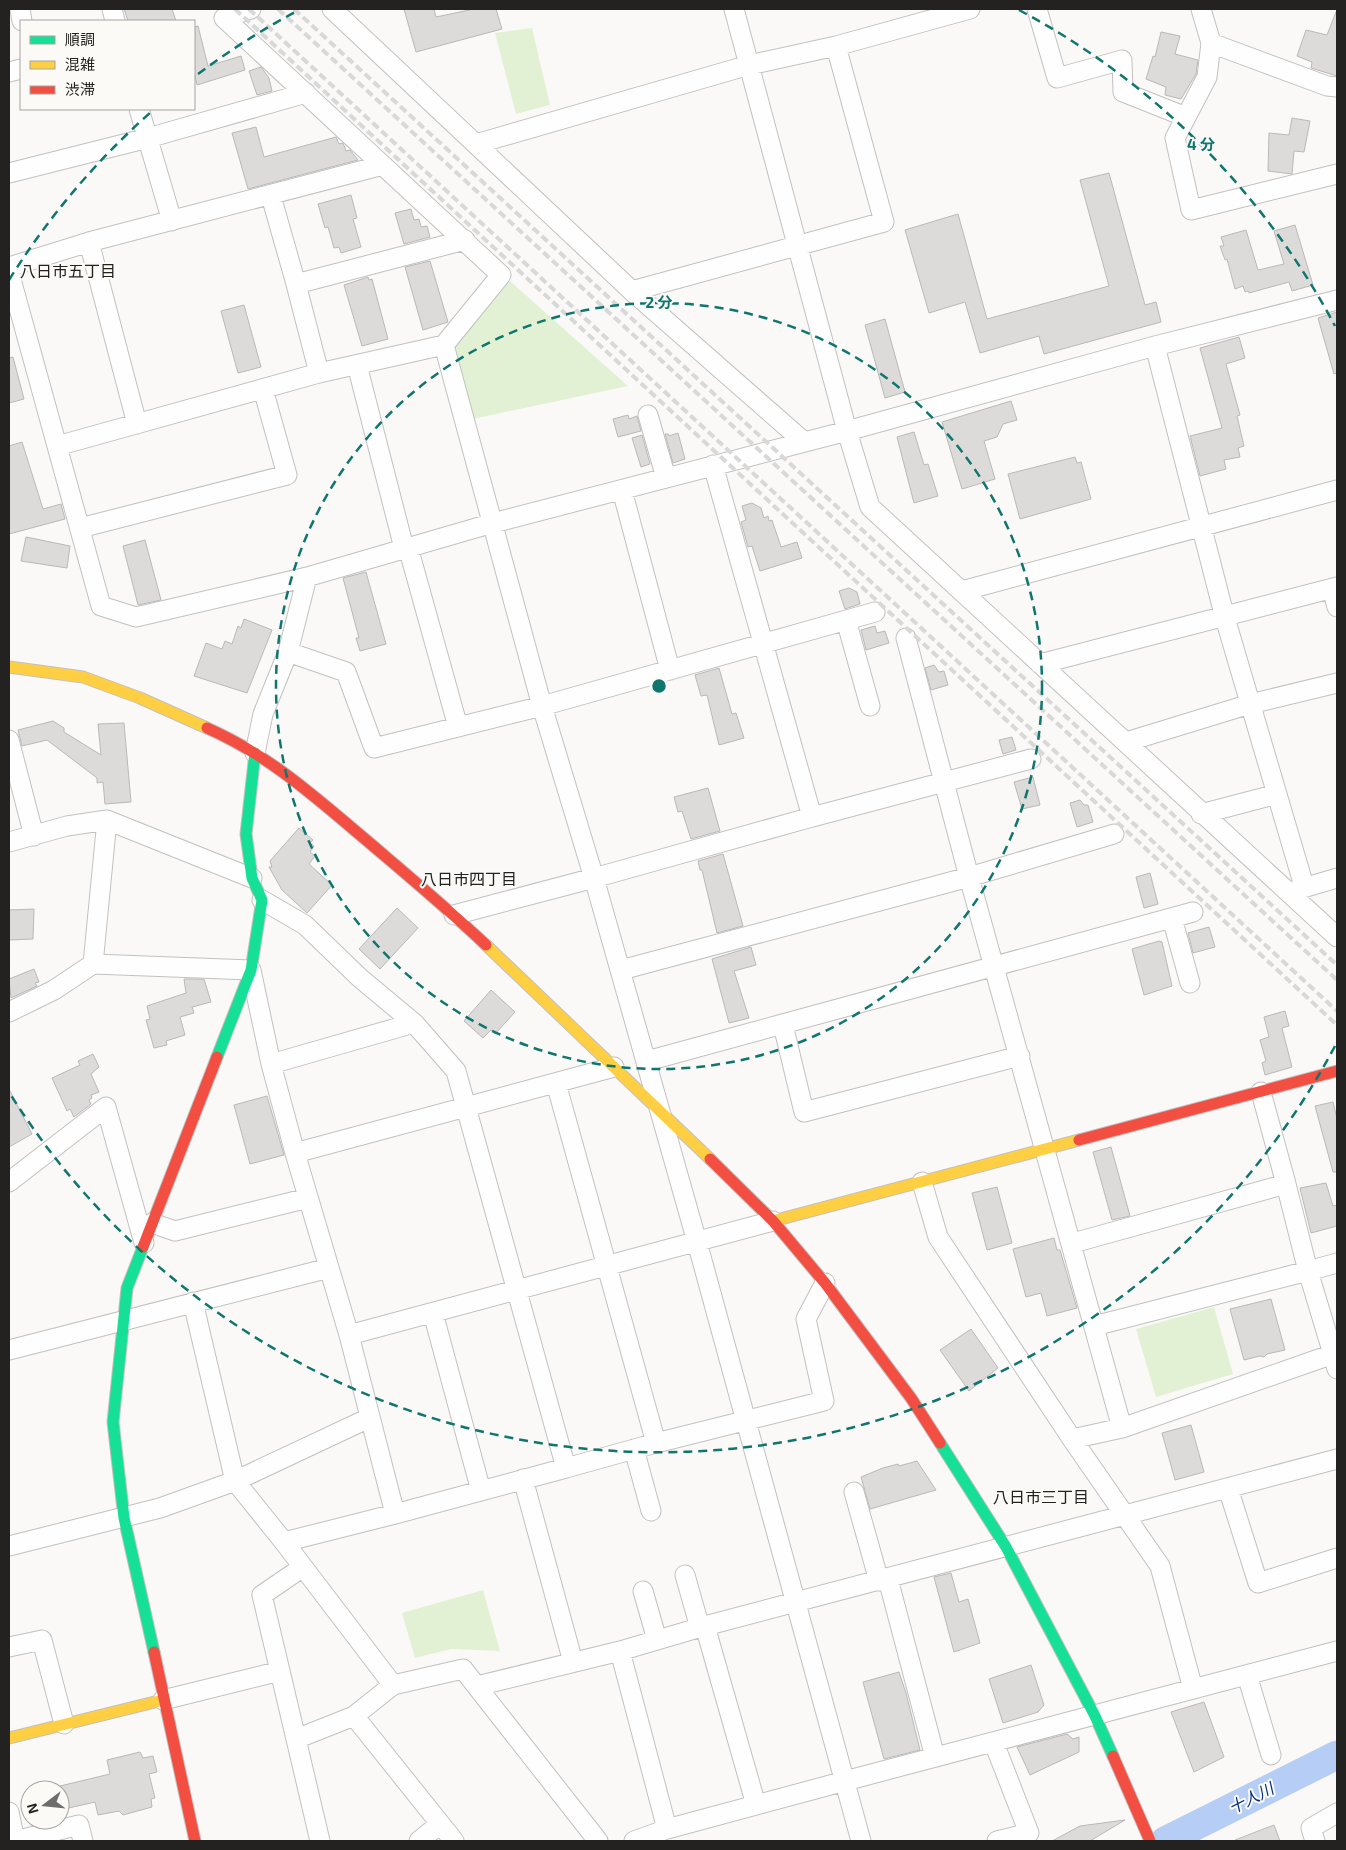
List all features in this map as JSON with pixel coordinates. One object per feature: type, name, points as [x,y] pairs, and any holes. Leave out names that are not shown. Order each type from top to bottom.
[{"type":"street","points":[[218,14],[251,9]]},
{"type":"street","points":[[332,9],[632,291],[803,441]]},
{"type":"street","points":[[734,9],[847,431],[870,507],[1126,742],[1201,814],[1297,890],[1337,937]]},
{"type":"street","points":[[476,144],[749,65],[836,46],[970,9]]},
{"type":"street","points":[[1037,9],[1057,78],[1122,60],[1123,92],[1186,117]]},
{"type":"street","points":[[1201,9],[1211,43],[1207,78],[1175,138],[1191,210],[1337,174]]},
{"type":"street","points":[[56,446],[319,373],[444,345],[501,275],[306,93],[218,14]]},
{"type":"street","points":[[1211,43],[1327,86],[1337,87]]},
{"type":"street","points":[[632,291],[884,222],[836,46]]},
{"type":"street","points":[[9,173],[148,138],[306,93]]},
{"type":"street","points":[[139,110],[172,221]]},
{"type":"street","points":[[9,267],[89,242],[271,196],[383,165]]},
{"type":"street","points":[[271,196],[319,373]]},
{"type":"street","points":[[296,284],[465,240]]},
{"type":"street","points":[[89,242],[137,424]]},
{"type":"street","points":[[9,272],[101,606],[136,617],[307,577],[493,523],[847,431],[1155,346],[1337,300]]},
{"type":"street","points":[[444,345],[542,706],[647,1060],[861,1841]]},
{"type":"street","points":[[1155,346],[1225,618],[1277,794],[1297,890]]},
{"type":"street","points":[[357,365],[406,548],[458,727]]},
{"type":"street","points":[[80,528],[287,475],[263,389]]},
{"type":"street","points":[[648,415],[666,478]]},
{"type":"street","points":[[714,465],[812,817]]},
{"type":"street","points":[[622,490],[670,670]]},
{"type":"street","points":[[962,591],[1337,490]]},
{"type":"street","points":[[195,1841],[124,1518],[112,1422],[127,1288],[251,970],[262,900],[252,878],[246,834],[254,753],[262,714],[288,652],[307,577]]},
{"type":"street","points":[[1040,664],[1225,618],[1335,588],[1337,607]]},
{"type":"street","points":[[288,652],[346,672],[374,748],[542,706],[875,612]]},
{"type":"street","points":[[846,620],[870,706]]},
{"type":"street","points":[[906,638],[994,967],[1073,1243],[1122,1428]]},
{"type":"street","points":[[9,667],[84,677],[149,702],[230,738],[287,773],[337,813],[454,915],[659,1109],[773,1222],[825,1283],[911,1398],[1006,1547],[1094,1716],[1150,1841]]},
{"type":"street","points":[[1126,742],[1250,704],[1337,683]]},
{"type":"street","points":[[10,748],[34,836]]},
{"type":"street","points":[[454,915],[1031,759]]},
{"type":"street","points":[[1201,814],[1277,794]]},
{"type":"street","points":[[9,842],[67,826],[107,820],[252,878]]},
{"type":"street","points":[[93,964],[107,820]]},
{"type":"street","points":[[621,970],[970,877],[1114,834]]},
{"type":"street","points":[[1297,890],[1337,878]]},
{"type":"street","points":[[262,900],[305,925],[360,978],[414,1023],[456,1071],[566,1468]]},
{"type":"street","points":[[647,1060],[783,1025],[1193,912]]},
{"type":"street","points":[[1172,918],[1190,983]]},
{"type":"street","points":[[9,1012],[54,990],[93,964],[251,970]]},
{"type":"street","points":[[251,970],[271,1064],[294,1153],[349,1335],[395,1514]]},
{"type":"street","points":[[271,1064],[414,1023]]},
{"type":"street","points":[[783,1025],[804,1112],[1020,1056]]},
{"type":"street","points":[[294,1153],[614,1067]]},
{"type":"street","points":[[349,1335],[1261,1092],[1337,1070]]},
{"type":"street","points":[[556,1083],[656,1442]]},
{"type":"street","points":[[1072,1439],[1122,1428],[1335,1361],[1308,1271],[1261,1092]]},
{"type":"street","points":[[9,1182],[106,1107],[144,1243]]},
{"type":"street","points":[[922,1182],[938,1237],[1072,1439],[1160,1566],[1193,1689]]},
{"type":"street","points":[[1073,1243],[1286,1184]]},
{"type":"street","points":[[152,1223],[175,1231],[308,1198]]},
{"type":"street","points":[[1094,1326],[1337,1263]]},
{"type":"street","points":[[9,1350],[329,1268]]},
{"type":"street","points":[[284,1542],[481,1491],[656,1442],[824,1401],[806,1319],[825,1283]]},
{"type":"street","points":[[193,1302],[235,1481],[393,1685]]},
{"type":"street","points":[[433,1313],[481,1491]]},
{"type":"street","points":[[9,1546],[124,1518],[235,1481],[369,1418]]},
{"type":"street","points":[[634,1449],[651,1511]]},
{"type":"street","points":[[477,1686],[620,1651],[795,1602],[1337,1460]]},
{"type":"street","points":[[523,1479],[573,1662]]},
{"type":"street","points":[[1228,1488],[1258,1583],[1337,1558]]},
{"type":"street","points":[[854,1492],[883,1580],[935,1757]]},
{"type":"street","points":[[303,1567],[262,1595],[320,1841]]},
{"type":"street","points":[[685,1575],[703,1627],[756,1805]]},
{"type":"street","points":[[643,1591],[657,1640]]},
{"type":"street","points":[[9,1647],[42,1640],[64,1724]]},
{"type":"street","points":[[620,1651],[668,1829]]},
{"type":"street","points":[[634,1841],[668,1829],[756,1805],[1337,1651]]},
{"type":"street","points":[[296,1739],[354,1716],[393,1685],[463,1669],[598,1841]]},
{"type":"street","points":[[9,1738],[280,1672]]},
{"type":"street","points":[[1247,1675],[1271,1755]]},
{"type":"street","points":[[354,1716],[454,1841]]},
{"type":"street","points":[[994,1743],[1030,1833],[997,1841]]},
{"type":"street","points":[[9,1812],[15,1841],[79,1825],[82,1841]]},
{"type":"street","points":[[1315,1841],[1310,1828],[1337,1812]]},
{"type":"street","points":[[419,1841],[440,1824]]},
{"type":"green space","points":[[532,28],[550,105],[516,114],[495,33]]},
{"type":"green space","points":[[510,281],[628,386],[473,419],[453,349]]},
{"type":"green space","points":[[1214,1307],[1233,1374],[1156,1397],[1136,1329]]},
{"type":"green space","points":[[483,1590],[500,1651],[451,1649],[415,1658],[402,1613]]},
{"type":"building","points":[[124,9],[172,9],[176,20],[128,20]]},
{"type":"building","points":[[404,9],[434,9],[436,17],[474,9],[496,9],[502,29],[416,52]]},
{"type":"building","points":[[1336,12],[1337,76],[1311,68],[1312,62],[1297,56],[1306,30],[1327,35]]},
{"type":"building","points":[[198,26],[208,66],[241,56],[245,70],[197,85],[195,76],[195,27]]},
{"type":"building","points":[[1161,32],[1180,36],[1175,54],[1198,60],[1196,74],[1181,99],[1165,95],[1166,87],[1146,79],[1153,56],[1155,57]]},
{"type":"building","points":[[261,67],[269,78],[272,91],[257,95],[249,71]]},
{"type":"building","points":[[1292,118],[1310,121],[1304,152],[1294,151],[1292,174],[1268,171],[1269,133],[1289,135]]},
{"type":"building","points":[[256,127],[264,157],[336,137],[339,144],[343,143],[346,151],[350,150],[358,160],[248,189],[232,133]]},
{"type":"building","points":[[1109,173],[1145,305],[1156,302],[1161,322],[1044,354],[1039,336],[980,353],[965,302],[929,313],[905,230],[958,214],[987,319],[1109,286],[1080,180]]},
{"type":"building","points":[[351,195],[357,218],[353,219],[361,247],[341,253],[339,247],[334,248],[328,227],[325,228],[318,204]]},
{"type":"building","points":[[411,209],[414,220],[419,219],[421,227],[427,226],[430,237],[404,244],[395,213]]},
{"type":"building","points":[[1295,225],[1313,285],[1292,291],[1289,282],[1249,293],[1248,291],[1245,292],[1243,286],[1235,289],[1227,259],[1225,260],[1220,246],[1224,246],[1221,237],[1246,230],[1258,270],[1284,264],[1274,231]]},
{"type":"building","points":[[430,261],[448,322],[423,330],[405,267]]},
{"type":"building","points":[[368,277],[369,280],[372,279],[388,339],[362,346],[344,285]]},
{"type":"building","points":[[244,305],[261,367],[238,373],[221,311]]},
{"type":"building","points":[[1337,312],[1337,373],[1334,374],[1318,318]]},
{"type":"building","points":[[885,319],[905,392],[885,398],[865,325]]},
{"type":"building","points":[[1239,337],[1245,358],[1226,364],[1240,415],[1237,416],[1244,446],[1238,448],[1240,457],[1224,460],[1226,469],[1200,476],[1190,436],[1222,428],[1200,348]]},
{"type":"building","points":[[13,357],[24,399],[9,403],[9,358]]},
{"type":"building","points":[[1011,401],[1017,420],[1003,424],[997,437],[984,441],[995,479],[962,489],[942,422]]},
{"type":"building","points":[[628,415],[629,419],[637,416],[641,431],[618,437],[613,419]]},
{"type":"building","points":[[914,432],[924,465],[928,464],[938,496],[914,503],[897,437]]},
{"type":"building","points":[[678,433],[685,459],[673,463],[665,434],[669,436]]},
{"type":"building","points":[[642,435],[650,464],[641,467],[632,438]]},
{"type":"building","points":[[22,442],[43,509],[61,504],[65,519],[9,534],[9,446]]},
{"type":"building","points":[[1075,457],[1077,463],[1081,462],[1091,499],[1020,519],[1008,474]]},
{"type":"building","points":[[752,503],[761,508],[764,518],[768,516],[769,521],[772,520],[781,547],[797,542],[802,558],[760,571],[752,546],[748,547],[741,522],[746,520],[742,506]]},
{"type":"building","points":[[26,537],[70,546],[67,568],[21,561]]},
{"type":"building","points":[[145,540],[161,600],[138,605],[123,546]]},
{"type":"building","points":[[366,572],[386,644],[360,651],[356,638],[359,638],[343,578]]},
{"type":"building","points":[[849,588],[857,592],[860,604],[845,609],[839,591]]},
{"type":"building","points":[[244,619],[272,630],[247,693],[194,676],[206,643],[222,649],[225,641],[232,644],[238,626],[241,628]]},
{"type":"building","points":[[875,626],[877,633],[885,631],[889,643],[866,650],[861,630]]},
{"type":"building","points":[[934,665],[939,672],[944,671],[948,685],[931,690],[925,668]]},
{"type":"building","points":[[719,668],[732,714],[736,713],[744,738],[719,745],[707,695],[701,696],[695,675]]},
{"type":"building","points":[[53,721],[64,728],[64,732],[101,755],[98,724],[124,723],[131,802],[105,804],[103,782],[97,783],[97,778],[47,740],[22,746],[18,730]]},
{"type":"building","points":[[1012,737],[1016,750],[1003,754],[999,740]]},
{"type":"building","points":[[1033,777],[1040,805],[1022,809],[1014,782]]},
{"type":"building","points":[[708,788],[720,831],[691,839],[682,811],[678,812],[674,797]]},
{"type":"building","points":[[1080,800],[1084,805],[1088,805],[1093,822],[1077,827],[1070,803]]},
{"type":"building","points":[[299,828],[313,840],[310,843],[314,846],[310,852],[315,856],[309,864],[332,885],[307,913],[282,890],[269,867],[272,867],[270,861]]},
{"type":"building","points":[[723,854],[743,926],[717,933],[702,870],[700,870],[698,861]]},
{"type":"building","points":[[1150,873],[1158,904],[1144,908],[1136,877]]},
{"type":"building","points":[[397,908],[418,928],[380,969],[359,949]]},
{"type":"building","points":[[34,909],[33,939],[9,940],[9,910]]},
{"type":"building","points":[[1209,927],[1215,947],[1193,953],[1188,933]]},
{"type":"building","points":[[1159,941],[1162,942],[1172,986],[1144,995],[1132,949]]},
{"type":"building","points":[[751,947],[756,965],[734,971],[749,1018],[729,1023],[712,959]]},
{"type":"building","points":[[34,969],[39,982],[35,983],[37,986],[11,998],[9,979]]},
{"type":"building","points":[[184,979],[204,979],[211,1002],[192,1007],[194,1013],[180,1017],[185,1035],[166,1041],[167,1045],[154,1048],[146,1020],[150,1019],[147,1006],[186,993]]},
{"type":"building","points":[[491,990],[515,1012],[495,1034],[491,1030],[483,1038],[464,1021]]},
{"type":"building","points":[[1285,1011],[1289,1026],[1282,1028],[1292,1067],[1265,1075],[1262,1063],[1266,1061],[1260,1040],[1269,1037],[1264,1017]]},
{"type":"building","points":[[93,1054],[99,1067],[91,1074],[99,1092],[91,1095],[92,1098],[89,1100],[91,1104],[74,1117],[70,1109],[67,1111],[52,1078],[80,1065],[78,1061]]},
{"type":"building","points":[[9,1089],[32,1134],[9,1147]]},
{"type":"building","points":[[267,1096],[284,1155],[250,1164],[234,1105]]},
{"type":"building","points":[[1333,1102],[1337,1119],[1337,1172],[1333,1172],[1315,1106]]},
{"type":"building","points":[[1111,1147],[1130,1216],[1112,1220],[1093,1152]]},
{"type":"building","points":[[1326,1183],[1333,1206],[1337,1205],[1337,1226],[1311,1233],[1300,1188]]},
{"type":"building","points":[[997,1187],[1012,1243],[987,1250],[972,1193]]},
{"type":"building","points":[[1054,1238],[1057,1250],[1060,1250],[1077,1308],[1047,1316],[1041,1293],[1026,1297],[1013,1249]]},
{"type":"building","points":[[1271,1299],[1285,1350],[1267,1354],[1264,1357],[1260,1356],[1244,1360],[1230,1309]]},
{"type":"building","points":[[971,1329],[998,1368],[969,1391],[940,1350]]},
{"type":"building","points":[[1191,1425],[1204,1472],[1175,1480],[1162,1433]]},
{"type":"building","points":[[917,1461],[936,1490],[870,1509],[861,1477],[883,1468]]},
{"type":"building","points":[[951,1573],[959,1602],[968,1599],[980,1643],[954,1652],[934,1577]]},
{"type":"building","points":[[1031,1665],[1044,1705],[1038,1712],[1003,1723],[989,1679]]},
{"type":"building","points":[[899,1672],[920,1750],[884,1759],[863,1682]]},
{"type":"building","points":[[1204,1702],[1224,1757],[1194,1772],[1171,1712]]},
{"type":"building","points":[[1067,1734],[1073,1739],[1079,1737],[1079,1752],[1030,1775],[1017,1747]]},
{"type":"building","points":[[140,1752],[143,1758],[153,1756],[157,1772],[149,1774],[155,1798],[151,1799],[152,1807],[123,1815],[119,1811],[98,1815],[95,1802],[70,1808],[70,1784],[110,1774],[107,1760]]},
{"type":"building","points":[[1125,1820],[1090,1841],[1052,1841],[1080,1826]]},
{"type":"building","points":[[1274,1825],[1280,1841],[1235,1841],[1235,1840]]},
{"type":"waterway","name":"十人川","points":[[1165,1841],[1337,1755]]},
{"type":"railway","points":[[235,9],[1337,1025]]},
{"type":"railway","points":[[249,9],[1337,1011]]},
{"type":"railway","points":[[278,9],[1337,980]]},
{"type":"railway","points":[[294,9],[1337,965]]},
{"type":"traffic: fast","points":[[217,1057],[251,970],[262,900],[252,878],[246,834],[255,753]]},
{"type":"traffic: fast","points":[[143,1247],[127,1288],[113,1422],[124,1518],[154,1652]]},
{"type":"traffic: fast","points":[[940,1443],[1006,1547],[1095,1716],[1113,1756]]},
{"type":"traffic: slow","points":[[9,667],[83,677],[140,698],[207,728]]},
{"type":"traffic: slow","points":[[486,945],[710,1159]]},
{"type":"traffic: slow","points":[[773,1221],[1079,1140]]},
{"type":"traffic: slow","points":[[9,1738],[163,1700]]},
{"type":"traffic: jam","points":[[207,728],[251,751],[290,777],[426,891],[486,945]]},
{"type":"traffic: jam","points":[[143,1247],[217,1057]]},
{"type":"traffic: jam","points":[[1079,1140],[1337,1071]]},
{"type":"traffic: jam","points":[[710,1159],[773,1221],[825,1283],[911,1398],[940,1443]]},
{"type":"traffic: jam","points":[[154,1652],[195,1841]]},
{"type":"traffic: jam","points":[[1113,1756],[1150,1841]]},
{"type":"district","name":"八日市五丁目","points":[[68,271]]},
{"type":"district","name":"八日市四丁目","points":[[469,879]]},
{"type":"district","name":"八日市三丁目","points":[[1041,1497]]}]
